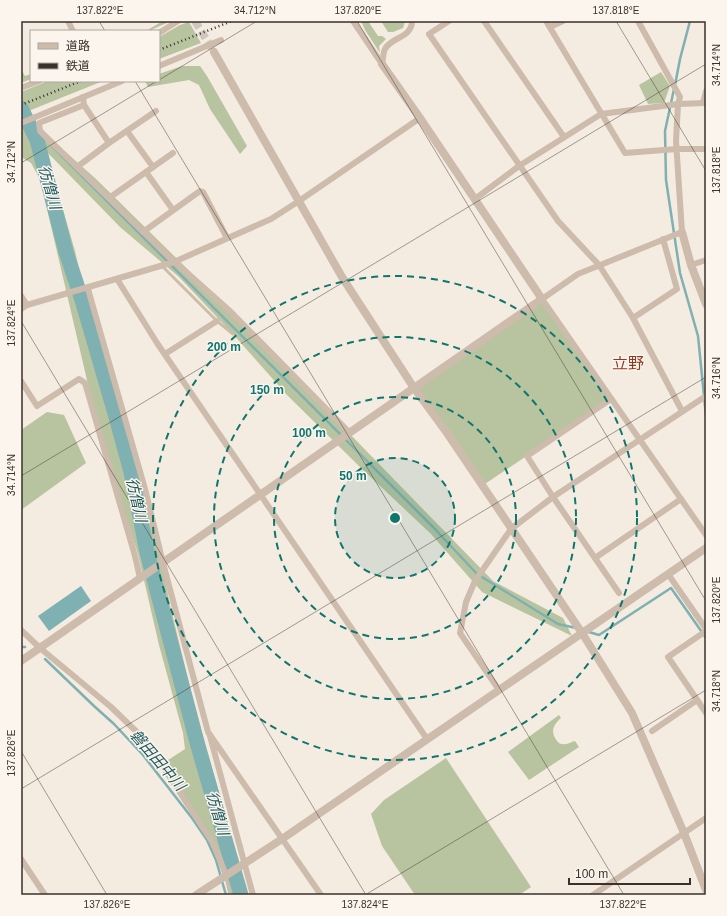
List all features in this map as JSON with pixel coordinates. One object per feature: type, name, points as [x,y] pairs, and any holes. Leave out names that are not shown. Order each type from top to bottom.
[{"type":"street","points":[[68,21],[72,30]]},
{"type":"street","points":[[160,32],[178,21]]},
{"type":"street","points":[[354,21],[611,399],[706,535]]},
{"type":"street","points":[[382,64],[385,49],[389,44],[399,39],[410,30],[412,21]]},
{"type":"street","points":[[449,21],[429,34],[558,222],[599,265],[633,318],[682,411]]},
{"type":"street","points":[[484,21],[564,137]]},
{"type":"street","points":[[546,21],[625,152],[706,148]]},
{"type":"street","points":[[550,27],[562,21]]},
{"type":"street","points":[[638,21],[680,97],[678,104],[677,149],[682,232],[691,265],[706,304]]},
{"type":"street","points":[[160,66],[221,40]]},
{"type":"street","points":[[214,52],[342,277],[414,388],[447,434],[582,633],[632,713],[684,832],[706,890]]},
{"type":"street","points":[[21,88],[36,82]]},
{"type":"street","points":[[21,123],[120,82]]},
{"type":"street","points":[[475,199],[519,166],[601,114],[678,104],[704,103],[706,91]]},
{"type":"street","points":[[83,97],[84,105],[109,142]]},
{"type":"street","points":[[84,105],[39,123],[40,131],[143,232],[231,312],[350,433]]},
{"type":"street","points":[[77,167],[109,142],[156,111]]},
{"type":"street","points":[[21,309],[27,305],[175,262],[271,219],[420,118]]},
{"type":"street","points":[[127,131],[152,167]]},
{"type":"street","points":[[109,198],[173,153]]},
{"type":"street","points":[[146,172],[173,210]]},
{"type":"street","points":[[143,232],[199,191],[202,191],[227,238]]},
{"type":"street","points":[[21,661],[578,274],[682,232]]},
{"type":"street","points":[[633,318],[677,289],[663,239]]},
{"type":"street","points":[[691,265],[706,260]]},
{"type":"street","points":[[117,279],[165,354],[260,495],[427,739]]},
{"type":"street","points":[[88,288],[145,489],[163,563],[253,895]]},
{"type":"street","points":[[21,296],[27,305]]},
{"type":"street","points":[[165,354],[217,321]]},
{"type":"street","points":[[21,381],[37,406],[78,379],[85,383],[140,578]]},
{"type":"street","points":[[500,690],[460,633],[466,602],[475,581],[511,529],[553,497],[706,396]]},
{"type":"street","points":[[611,399],[527,456],[553,497],[619,593]]},
{"type":"street","points":[[595,558],[681,499]]},
{"type":"street","points":[[196,895],[282,839],[706,548]]},
{"type":"street","points":[[668,574],[706,630],[668,657],[706,713]]},
{"type":"street","points":[[21,630],[40,648],[111,707],[142,737],[214,843],[226,875]]},
{"type":"street","points":[[652,731],[698,700]]},
{"type":"street","points":[[208,732],[321,895]]},
{"type":"street","points":[[593,895],[706,818]]},
{"type":"street","points":[[21,859],[45,895]]},
{"type":"lane","points":[[163,265],[217,321],[233,334]]},
{"type":"lane","points":[[226,875],[230,895]]},
{"type":"green space","points":[[171,21],[151,30],[148,30],[161,22]]},
{"type":"green space","points":[[364,21],[368,21],[378,36],[382,36],[386,39],[379,46],[380,53],[365,30],[362,23]]},
{"type":"green space","points":[[381,21],[405,21],[403,28],[393,32],[388,32]]},
{"type":"green space","points":[[189,22],[201,43],[160,59],[160,36],[180,25]]},
{"type":"green space","points":[[182,66],[200,66],[247,146],[240,154],[210,109],[199,85],[189,80],[148,87],[146,82],[160,82],[160,74]]},
{"type":"green space","points":[[21,69],[25,76],[30,74],[30,79],[21,83]]},
{"type":"green space","points":[[661,72],[670,86],[664,103],[648,104],[639,85]]},
{"type":"green space","points":[[46,82],[101,82],[21,114],[21,92]]},
{"type":"green space","points":[[33,123],[96,179],[231,312],[493,581],[563,618],[572,636],[482,592],[431,534],[287,395],[233,334],[179,277],[120,227],[46,151],[75,251],[84,293],[97,322],[155,529],[170,605],[195,708],[248,895],[230,895],[213,843],[165,762],[185,749],[183,733],[159,645],[138,554],[101,440],[40,179],[31,163],[21,157],[21,129]]},
{"type":"green space","points":[[542,299],[611,399],[482,486],[414,388]]},
{"type":"green space","points":[[47,412],[64,415],[86,463],[21,510],[21,430]]},
{"type":"green space","points":[[559,715],[561,718],[553,729],[555,738],[561,744],[575,741],[579,747],[529,780],[508,752]]},
{"type":"green space","points":[[446,758],[531,887],[519,895],[415,895],[382,846],[371,814],[384,800]]},
{"type":"water","points":[[81,586],[91,601],[49,631],[38,616]]},
{"type":"waterway","points":[[675,85],[690,21]]},
{"type":"waterway","points":[[674,89],[665,131],[666,180],[680,273],[698,336],[706,416]]},
{"type":"waterway","name":"彷僧川","points":[[21,108],[37,140],[66,252],[82,300],[116,417],[131,472],[147,552],[159,598],[198,746],[241,895]]},
{"type":"waterway","name":"彷僧川","points":[[32,129],[44,139]]},
{"type":"waterway","points":[[52,146],[433,527],[477,574],[558,624],[576,628]]},
{"type":"waterway","points":[[589,632],[599,635],[671,588],[706,638]]},
{"type":"waterway","name":"磐田田中川","points":[[45,659],[114,724],[143,755],[192,818],[207,840],[216,860],[226,895]]},
{"type":"tunnel","points":[[195,21],[214,52]]},
{"type":"railway","points":[[160,50],[232,21]]},
{"type":"railway","points":[[21,105],[78,82]]},
{"type":"district","name":"立野","points":[[628,363]]}]
